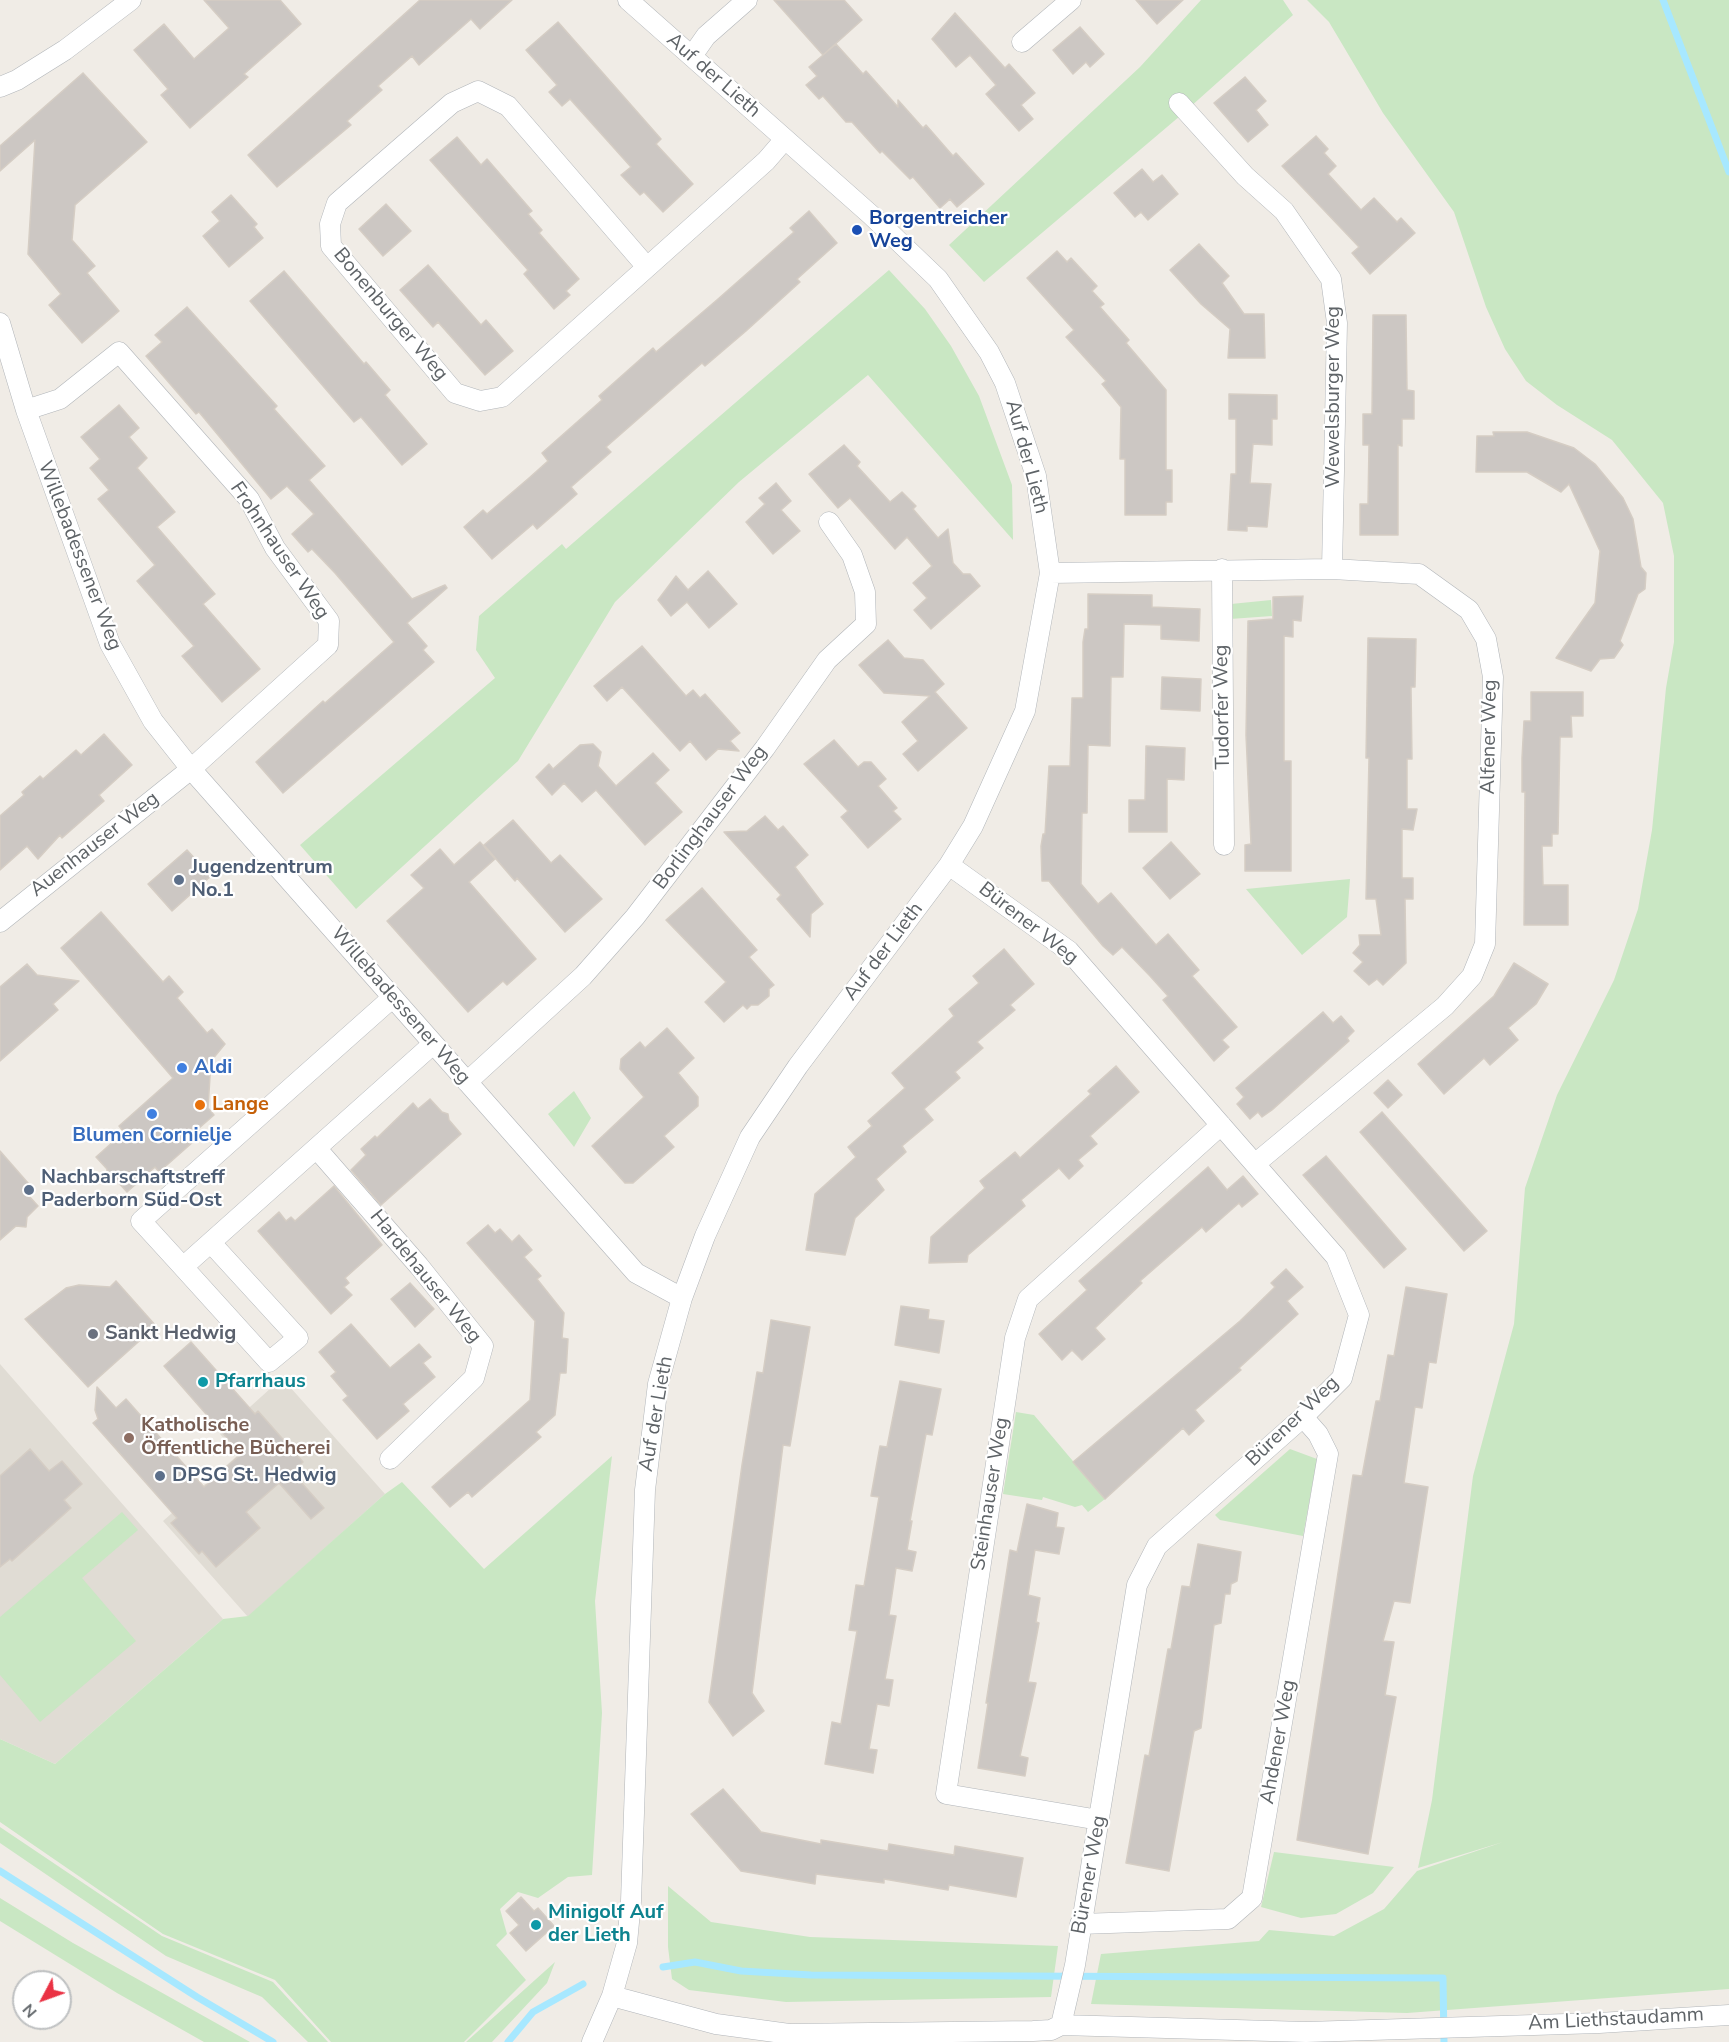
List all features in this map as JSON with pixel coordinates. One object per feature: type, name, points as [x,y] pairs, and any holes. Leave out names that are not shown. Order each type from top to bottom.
[{"type":"street","points":[[0,87],[17,80],[65,50],[131,0]]},
{"type":"street","name":"Auf der Lieth","points":[[592,2042],[612,1996],[627,1943],[631,1900],[645,1490],[658,1384],[682,1298],[705,1236],[750,1137],[798,1066],[949,865],[973,826],[1025,711],[1050,573],[1036,476],[1005,383],[989,352],[938,279],[871,215],[628,0]]},
{"type":"street","points":[[692,56],[706,36],[747,0]]},
{"type":"street","points":[[1022,42],[1071,0]]},
{"type":"street","name":"Bonenburger Weg","points":[[646,266],[508,106],[478,91],[452,103],[338,203],[330,224],[331,246],[455,393],[480,401],[502,397],[766,161],[785,139]]},
{"type":"street","name":"Wewelsburger Weg","points":[[1179,103],[1245,176],[1284,211],[1331,279],[1337,322],[1332,569]]},
{"type":"street","name":"Willebadessener Weg","points":[[0,323],[26,410],[110,644],[153,721],[191,769],[636,1273],[682,1298]]},
{"type":"street","name":"Frohnhauser Weg","points":[[26,410],[60,399],[120,352],[249,499],[274,548],[329,621],[328,645],[191,769]]},
{"type":"street","name":"Borlinghauser Weg","points":[[467,1082],[583,976],[622,932],[765,748],[827,660],[866,624],[865,592],[855,564],[829,522]]},
{"type":"street","name":"Tudorfer Weg","points":[[1222,569],[1224,845]]},
{"type":"street","name":"Alfener Weg","points":[[1050,573],[1332,569],[1419,574],[1469,610],[1486,639],[1493,677],[1485,944],[1472,976],[1445,1006],[1256,1163]]},
{"type":"street","name":"Auenhauser Weg","points":[[0,922],[191,769]]},
{"type":"street","name":"Bürener Weg","points":[[949,865],[1069,951],[1336,1257],[1359,1315],[1342,1378],[1303,1417],[1157,1546],[1137,1585],[1075,1965],[1061,2025]]},
{"type":"street","points":[[212,1244],[298,1338],[269,1362],[141,1221],[392,998]]},
{"type":"street","points":[[183,1268],[433,1044]]},
{"type":"street","name":"Steinhauser Weg","points":[[1099,1820],[946,1794],[1015,1338],[1028,1299],[1221,1125]]},
{"type":"street","name":"Hardehauser Weg","points":[[317,1149],[419,1266],[483,1346],[474,1378],[390,1460]]},
{"type":"street","name":"Ahdener Weg","points":[[1080,1924],[1228,1919],[1252,1898],[1328,1454],[1318,1434],[1303,1417]]},
{"type":"street","points":[[612,1996],[716,2024],[789,2034],[1033,2031],[1051,2030],[1061,2025]]},
{"type":"street","name":"Am Liethstaudamm","points":[[1061,2025],[1306,2032],[1729,2015]]},
{"type":"shaded area","points":[[0,1364],[223,1619],[55,1764],[0,1739]]},
{"type":"shaded area","points":[[282,1378],[385,1494],[248,1617],[163,1521],[238,1455],[220,1434]]},
{"type":"green space","points":[[1201,0],[1283,0],[1293,15],[1180,116],[984,282],[949,245],[1140,67]]},
{"type":"green space","points":[[1307,0],[1729,0],[1729,1989],[1407,2013],[1091,2004],[1101,1954],[1259,1941],[1269,1930],[1334,1936],[1384,1909],[1417,1871],[1503,1842],[1418,1868],[1432,1800],[1473,1476],[1514,1324],[1525,1188],[1557,1095],[1614,980],[1638,909],[1652,830],[1666,688],[1674,642],[1674,556],[1663,503],[1612,440],[1557,405],[1526,381],[1505,349],[1486,307],[1454,212],[1383,113],[1329,22]]},
{"type":"green space","points":[[889,270],[925,309],[951,346],[979,396],[1012,485],[1013,540],[868,375],[739,482],[615,602],[518,761],[356,909],[300,845],[495,678],[476,650],[479,616],[562,544],[566,549]]},
{"type":"green space","points":[[1271,600],[1272,616],[1230,619],[1231,604]]},
{"type":"green space","points":[[1350,879],[1347,917],[1302,955],[1246,889]]},
{"type":"green space","points":[[574,1091],[591,1118],[574,1147],[548,1114]]},
{"type":"green space","points":[[1016,1412],[1034,1415],[1105,1499],[1088,1512],[1082,1505],[1075,1507],[1043,1497],[1042,1500],[1003,1494]]},
{"type":"green space","points":[[1290,1449],[1317,1459],[1303,1536],[1220,1520],[1215,1515]]},
{"type":"green space","points":[[612,1456],[595,1601],[602,1713],[592,1875],[568,1877],[538,1898],[518,1892],[500,1909],[507,1934],[496,1945],[526,1980],[464,2042],[331,2042],[275,1980],[163,1934],[0,1822],[0,1739],[55,1764],[223,1619],[248,1616],[385,1494],[402,1482],[484,1569]]},
{"type":"green space","points":[[122,1512],[138,1530],[82,1578],[136,1641],[40,1722],[0,1675],[0,1617]]},
{"type":"green space","points":[[0,1827],[162,1936],[273,1982],[328,2042],[308,2042],[262,1997],[166,1956],[0,1843]]},
{"type":"green space","points":[[1274,1852],[1394,1867],[1373,1893],[1336,1914],[1301,1918],[1261,1907]]},
{"type":"green space","points":[[668,1886],[711,1922],[810,1937],[1058,1946],[1051,1997],[786,2002],[689,1990],[672,1979],[668,1947]]},
{"type":"green space","points":[[0,1898],[73,1943],[250,2042],[204,2042],[117,1993],[0,1921]]},
{"type":"green space","points":[[555,1962],[547,1983],[492,2042],[466,2042]]},
{"type":"building","points":[[204,0],[280,0],[301,24],[244,74],[248,77],[190,128],[161,95],[168,89],[134,50],[164,24],[194,59],[229,28]]},
{"type":"building","points":[[420,0],[512,0],[480,29],[471,19],[419,65],[412,56],[378,86],[382,90],[347,121],[351,125],[277,187],[248,155]]},
{"type":"building","points":[[774,0],[844,0],[862,20],[823,55]]},
{"type":"building","points":[[1136,0],[1183,0],[1157,24]]},
{"type":"building","points":[[955,13],[1005,68],[1009,64],[1035,93],[1021,105],[1033,119],[1019,131],[986,94],[996,85],[970,55],[956,67],[932,39]]},
{"type":"building","points":[[558,22],[661,139],[656,144],[693,184],[663,212],[644,192],[640,195],[621,175],[631,167],[570,99],[562,106],[549,92],[557,85],[526,50]]},
{"type":"building","points":[[1080,27],[1104,54],[1090,67],[1086,62],[1073,74],[1053,50]]},
{"type":"building","points":[[836,44],[863,74],[866,71],[898,107],[898,100],[923,128],[926,125],[953,156],[956,153],[984,184],[957,207],[950,199],[940,208],[913,177],[910,179],[882,151],[880,153],[852,122],[846,122],[823,96],[819,99],[806,85],[817,76],[809,67]]},
{"type":"building","points":[[83,73],[147,142],[75,205],[72,240],[95,266],[87,273],[119,311],[82,343],[49,305],[61,294],[28,254],[35,140],[0,171],[0,146]]},
{"type":"building","points":[[1245,77],[1266,101],[1256,110],[1268,125],[1248,142],[1214,103]]},
{"type":"building","points":[[1316,136],[1328,149],[1324,153],[1336,166],[1328,174],[1361,210],[1374,198],[1397,222],[1401,218],[1415,233],[1370,274],[1352,253],[1359,247],[1282,166]]},
{"type":"building","points":[[457,137],[481,165],[487,159],[532,211],[528,214],[542,230],[539,233],[579,279],[566,291],[570,295],[554,309],[524,274],[528,270],[430,160]]},
{"type":"building","points":[[1142,169],[1153,182],[1162,175],[1178,194],[1148,220],[1141,212],[1135,217],[1114,193]]},
{"type":"building","points":[[231,195],[257,224],[254,227],[263,238],[229,267],[203,236],[220,221],[212,212]]},
{"type":"building","points":[[386,204],[411,231],[383,256],[359,229]]},
{"type":"building","points":[[809,211],[837,243],[797,279],[800,282],[746,331],[705,366],[702,363],[606,447],[611,452],[571,487],[577,494],[537,529],[533,524],[492,559],[464,527],[483,510],[487,514],[548,461],[542,453],[602,400],[599,396],[653,348],[656,352],[718,299],[794,232],[790,228]]},
{"type":"building","points":[[1199,244],[1229,276],[1222,283],[1244,314],[1264,314],[1265,358],[1228,358],[1230,329],[1201,304],[1170,270]]},
{"type":"building","points":[[1057,251],[1067,262],[1071,258],[1097,286],[1092,291],[1104,304],[1100,307],[1129,340],[1126,343],[1166,390],[1166,470],[1172,470],[1172,502],[1166,502],[1166,515],[1125,515],[1125,459],[1120,459],[1121,407],[1102,384],[1106,381],[1066,337],[1074,330],[1027,278]]},
{"type":"building","points":[[428,265],[481,325],[486,320],[513,351],[485,375],[438,322],[433,327],[400,290]]},
{"type":"building","points":[[284,271],[364,364],[366,362],[390,390],[385,395],[427,444],[402,465],[361,417],[354,422],[250,301]]},
{"type":"building","points":[[187,307],[277,406],[274,409],[325,466],[309,480],[412,599],[445,585],[447,588],[407,623],[427,646],[423,650],[434,662],[283,793],[256,762],[323,701],[325,703],[394,642],[335,573],[312,549],[308,552],[292,534],[314,514],[287,486],[271,499],[199,412],[196,414],[146,356],[162,342],[155,335]]},
{"type":"building","points":[[1373,315],[1406,315],[1407,390],[1414,391],[1414,419],[1402,419],[1402,446],[1398,445],[1398,535],[1360,535],[1360,504],[1368,504],[1369,445],[1363,445],[1363,414],[1372,414]]},
{"type":"building","points":[[1229,394],[1277,395],[1277,419],[1272,419],[1272,445],[1253,444],[1250,483],[1271,484],[1267,527],[1247,526],[1247,531],[1228,530],[1231,474],[1236,474],[1236,419],[1229,419]]},
{"type":"building","points":[[119,405],[139,428],[129,437],[147,458],[137,468],[175,512],[157,527],[215,594],[203,604],[260,669],[222,702],[182,656],[194,646],[137,581],[155,565],[98,499],[109,490],[90,468],[100,459],[81,437]]},
{"type":"building","points":[[1493,432],[1527,432],[1574,448],[1595,464],[1623,498],[1633,519],[1641,567],[1646,573],[1645,589],[1638,594],[1620,641],[1623,645],[1614,658],[1600,659],[1591,671],[1556,658],[1595,603],[1600,551],[1569,484],[1561,492],[1527,472],[1476,472],[1477,436],[1494,436]]},
{"type":"building","points":[[844,445],[860,462],[857,466],[890,502],[902,492],[916,506],[913,509],[938,538],[948,529],[953,563],[963,574],[970,574],[980,586],[931,629],[914,610],[927,598],[913,583],[932,566],[907,537],[895,549],[850,498],[838,508],[809,474]]},
{"type":"building","points":[[776,483],[791,501],[781,510],[800,531],[773,554],[746,522],[765,504],[759,498]]},
{"type":"building","points":[[708,571],[737,604],[709,628],[687,602],[671,616],[658,600],[676,576],[688,590]]},
{"type":"building","points":[[1088,594],[1152,595],[1152,607],[1200,609],[1199,641],[1161,639],[1161,625],[1124,624],[1123,677],[1111,677],[1110,746],[1088,745],[1087,813],[1082,813],[1081,884],[1098,904],[1111,893],[1156,945],[1168,934],[1199,970],[1192,976],[1237,1027],[1222,1040],[1229,1047],[1214,1061],[1163,1000],[1168,996],[1150,976],[1122,947],[1113,955],[1049,881],[1042,881],[1041,846],[1043,834],[1045,834],[1049,766],[1070,766],[1072,698],[1083,698],[1083,642],[1085,629],[1088,629]]},
{"type":"building","points":[[1303,596],[1301,621],[1293,620],[1293,637],[1284,636],[1284,761],[1291,761],[1291,871],[1245,871],[1245,845],[1251,844],[1246,735],[1248,621],[1273,619],[1273,597]]},
{"type":"building","points":[[1368,638],[1416,639],[1415,687],[1411,687],[1412,759],[1407,759],[1407,809],[1417,809],[1413,830],[1402,829],[1402,878],[1413,878],[1413,899],[1405,899],[1406,963],[1383,985],[1377,979],[1369,985],[1354,971],[1363,962],[1353,953],[1360,945],[1359,935],[1381,935],[1376,899],[1366,899],[1369,758],[1366,758]]},
{"type":"building","points":[[888,640],[904,658],[923,660],[944,684],[935,692],[967,728],[918,771],[903,754],[918,741],[902,722],[930,696],[884,693],[859,665]]},
{"type":"building","points":[[642,646],[686,696],[693,690],[700,698],[705,694],[740,733],[730,741],[739,751],[718,749],[706,760],[690,741],[680,751],[622,687],[607,701],[594,686]]},
{"type":"building","points":[[1162,677],[1201,679],[1200,711],[1161,709]]},
{"type":"building","points":[[1531,692],[1583,692],[1583,716],[1571,716],[1572,737],[1560,737],[1558,834],[1552,834],[1552,846],[1542,846],[1543,885],[1568,885],[1568,925],[1524,925],[1525,792],[1522,792],[1522,758],[1524,721],[1531,721]]},
{"type":"building","points":[[104,734],[132,765],[99,795],[104,801],[62,838],[60,835],[38,859],[27,846],[0,870],[0,816],[24,795],[22,792],[40,776],[43,779],[76,750],[81,755]]},
{"type":"building","points":[[834,740],[858,767],[864,762],[871,762],[886,779],[878,786],[897,808],[893,811],[901,819],[868,848],[841,817],[848,811],[804,764]]},
{"type":"building","points":[[593,744],[601,752],[598,766],[616,786],[653,753],[669,770],[655,783],[682,812],[645,845],[596,790],[582,802],[564,783],[552,795],[536,777],[549,764],[553,769],[580,745]]},
{"type":"building","points":[[1146,746],[1185,748],[1184,780],[1167,779],[1167,832],[1129,832],[1129,800],[1145,800]]},
{"type":"building","points":[[765,816],[778,830],[783,826],[808,855],[795,867],[823,904],[811,914],[810,937],[777,899],[781,895],[724,832],[747,831]]},
{"type":"building","points":[[513,820],[551,863],[560,855],[602,899],[565,932],[517,878],[515,881],[484,845]]},
{"type":"building","points":[[480,842],[495,859],[469,882],[536,959],[507,985],[503,981],[468,1012],[387,921],[424,888],[411,875],[440,849],[454,865]]},
{"type":"building","points":[[1171,842],[1200,874],[1170,899],[1143,868]]},
{"type":"building","name":"Jugendzentrum No.1","points":[[187,850],[211,876],[172,911],[148,884]]},
{"type":"building","points":[[702,888],[757,950],[749,957],[774,985],[769,989],[769,996],[758,1005],[751,1005],[747,1009],[743,1005],[724,1022],[705,1002],[726,982],[666,920]]},
{"type":"building","points":[[101,912],[163,982],[169,976],[183,992],[177,998],[207,1033],[212,1029],[225,1044],[211,1061],[208,1108],[214,1115],[198,1129],[202,1134],[159,1172],[155,1167],[127,1192],[116,1180],[106,1179],[107,1169],[96,1157],[124,1132],[119,1126],[173,1078],[61,948]]},
{"type":"building","points":[[1004,949],[1034,984],[1010,1005],[1015,1010],[977,1042],[983,1048],[955,1072],[960,1078],[924,1109],[933,1120],[902,1146],[906,1152],[876,1179],[884,1190],[855,1218],[845,1255],[806,1250],[815,1194],[856,1157],[848,1147],[872,1126],[868,1121],[905,1088],[892,1073],[954,1016],[949,1009],[979,983],[973,976]]},
{"type":"building","points":[[1514,963],[1548,984],[1536,1004],[1508,1028],[1518,1040],[1490,1065],[1484,1058],[1444,1094],[1418,1064],[1494,996]]},
{"type":"building","points":[[27,964],[37,975],[79,981],[53,1004],[58,1010],[0,1061],[0,987]]},
{"type":"building","points":[[1323,1012],[1333,1023],[1341,1016],[1354,1031],[1347,1038],[1349,1041],[1272,1110],[1262,1117],[1258,1112],[1250,1119],[1237,1104],[1244,1097],[1236,1088]]},
{"type":"building","points":[[667,1028],[694,1058],[678,1073],[698,1097],[698,1106],[664,1136],[674,1147],[633,1183],[625,1183],[592,1146],[644,1097],[620,1069],[621,1059],[640,1042],[645,1048]]},
{"type":"building","points":[[1116,1066],[1139,1092],[1090,1136],[1097,1144],[1078,1160],[1083,1166],[1069,1179],[1059,1168],[1021,1200],[1025,1206],[968,1255],[967,1262],[929,1263],[931,1237],[985,1188],[980,1181],[1015,1152],[1020,1158],[1091,1094],[1088,1091]]},
{"type":"building","points":[[1388,1080],[1402,1095],[1388,1108],[1374,1093]]},
{"type":"building","points":[[430,1099],[442,1112],[448,1114],[449,1120],[461,1134],[381,1205],[351,1170],[366,1155],[361,1149],[375,1136],[377,1138],[413,1103],[418,1109]]},
{"type":"building","points":[[1382,1112],[1487,1231],[1464,1251],[1360,1132]]},
{"type":"building","points":[[0,1151],[35,1191],[29,1196],[38,1206],[27,1217],[26,1227],[16,1226],[0,1240]]},
{"type":"building","points":[[1326,1156],[1406,1249],[1384,1268],[1303,1175]]},
{"type":"building","points":[[1208,1167],[1227,1190],[1243,1176],[1258,1194],[1242,1207],[1239,1203],[1206,1232],[1202,1227],[1140,1281],[1142,1283],[1095,1328],[1105,1339],[1082,1360],[1072,1350],[1062,1360],[1039,1334],[1087,1290],[1079,1281]]},
{"type":"building","points":[[334,1186],[382,1245],[345,1278],[349,1283],[344,1287],[352,1295],[331,1314],[258,1231],[279,1212],[286,1221],[291,1217],[295,1221]]},
{"type":"building","points":[[488,1225],[495,1233],[500,1229],[512,1242],[519,1235],[532,1250],[524,1257],[541,1276],[537,1279],[564,1313],[562,1338],[568,1339],[566,1373],[560,1373],[555,1415],[536,1432],[541,1437],[472,1497],[468,1492],[450,1507],[432,1487],[530,1400],[535,1321],[467,1243]]},
{"type":"building","points":[[1286,1269],[1303,1287],[1287,1301],[1298,1314],[1239,1368],[1241,1370],[1195,1410],[1204,1421],[1189,1435],[1183,1428],[1105,1499],[1073,1462],[1240,1321],[1275,1287],[1271,1283]]},
{"type":"building","name":"Sankt Hedwig","points":[[116,1281],[156,1326],[88,1387],[25,1319],[66,1288],[79,1285],[110,1287]]},
{"type":"building","points":[[410,1283],[434,1309],[415,1327],[391,1299]]},
{"type":"building","points":[[1406,1287],[1447,1294],[1436,1363],[1429,1362],[1422,1408],[1415,1407],[1404,1483],[1428,1487],[1410,1603],[1394,1601],[1383,1641],[1394,1642],[1385,1695],[1396,1697],[1368,1854],[1297,1840],[1353,1475],[1362,1476],[1376,1401],[1380,1401],[1388,1355],[1394,1356]]},
{"type":"building","points":[[901,1306],[929,1310],[928,1319],[944,1321],[939,1353],[895,1345]]},
{"type":"building","points":[[771,1320],[810,1327],[790,1446],[783,1445],[752,1693],[764,1711],[733,1736],[709,1702],[757,1372],[763,1373]]},
{"type":"building","points":[[351,1324],[390,1368],[419,1344],[431,1357],[423,1363],[435,1377],[403,1404],[409,1411],[377,1439],[343,1400],[348,1396],[331,1376],[336,1372],[319,1352]]},
{"type":"building","points":[[191,1342],[255,1414],[258,1411],[303,1462],[292,1472],[324,1508],[311,1519],[279,1483],[246,1512],[260,1528],[216,1567],[202,1551],[199,1554],[171,1523],[177,1518],[93,1423],[98,1419],[95,1410],[97,1387],[116,1408],[126,1399],[204,1487],[241,1454],[164,1366]]},
{"type":"building","points":[[900,1381],[941,1389],[932,1435],[926,1434],[910,1521],[912,1521],[907,1550],[916,1552],[912,1571],[896,1568],[889,1615],[896,1616],[885,1679],[893,1680],[889,1706],[877,1704],[869,1749],[877,1750],[873,1773],[825,1764],[832,1722],[841,1724],[857,1631],[849,1630],[856,1585],[864,1586],[879,1497],[871,1496],[880,1446],[887,1447]]},
{"type":"building","points":[[30,1449],[49,1471],[62,1461],[82,1484],[64,1500],[71,1508],[12,1561],[10,1559],[0,1567],[0,1476]]},
{"type":"building","points":[[1027,1504],[1058,1513],[1056,1527],[1064,1528],[1059,1554],[1035,1550],[1028,1595],[1040,1598],[1036,1622],[1039,1623],[1028,1682],[1036,1683],[1020,1756],[1028,1758],[1025,1776],[978,1768],[1010,1550],[1017,1552]]},
{"type":"building","points":[[1198,1544],[1241,1552],[1237,1581],[1231,1584],[1230,1594],[1225,1594],[1221,1623],[1214,1625],[1201,1728],[1194,1731],[1169,1871],[1126,1863],[1145,1755],[1149,1756],[1182,1586],[1190,1587]]},
{"type":"building","points":[[723,1789],[761,1832],[821,1844],[821,1840],[888,1851],[889,1844],[954,1855],[955,1846],[1023,1858],[1016,1897],[949,1885],[948,1890],[884,1879],[884,1883],[816,1874],[815,1884],[741,1871],[691,1814]]},
{"type":"building","name":"Minigolf Auf der Lieth","points":[[521,1897],[534,1911],[538,1908],[554,1926],[526,1951],[510,1933],[519,1925],[506,1911]]},
{"type":"waterway","points":[[1663,0],[1729,172]]},
{"type":"waterway","points":[[0,1871],[197,1997],[273,2042]]},
{"type":"waterway","points":[[663,1967],[695,1962],[741,1971],[811,1975],[1443,1978],[1444,2042]]},
{"type":"waterway","points":[[508,2042],[533,2012],[583,1984]]},
{"type":"place","name":"Borgentreicher Weg","points":[[857,230]]},
{"type":"place","name":"Jugendzentrum No.1","points":[[179,880]]},
{"type":"place","name":"Aldi","points":[[182,1068]]},
{"type":"place","name":"Lange","points":[[200,1105]]},
{"type":"place","name":"Blumen Cornielje","points":[[152,1114]]},
{"type":"place","name":"Nachbarschaftstreff Paderborn Süd-Ost","points":[[29,1190]]},
{"type":"place","name":"Sankt Hedwig","points":[[93,1334]]},
{"type":"place","name":"Pfarrhaus","points":[[203,1382]]},
{"type":"place","name":"Katholische Öffentliche Bücherei","points":[[129,1438]]},
{"type":"place","name":"DPSG St. Hedwig","points":[[160,1476]]},
{"type":"place","name":"Minigolf Auf der Lieth","points":[[536,1925]]}]
